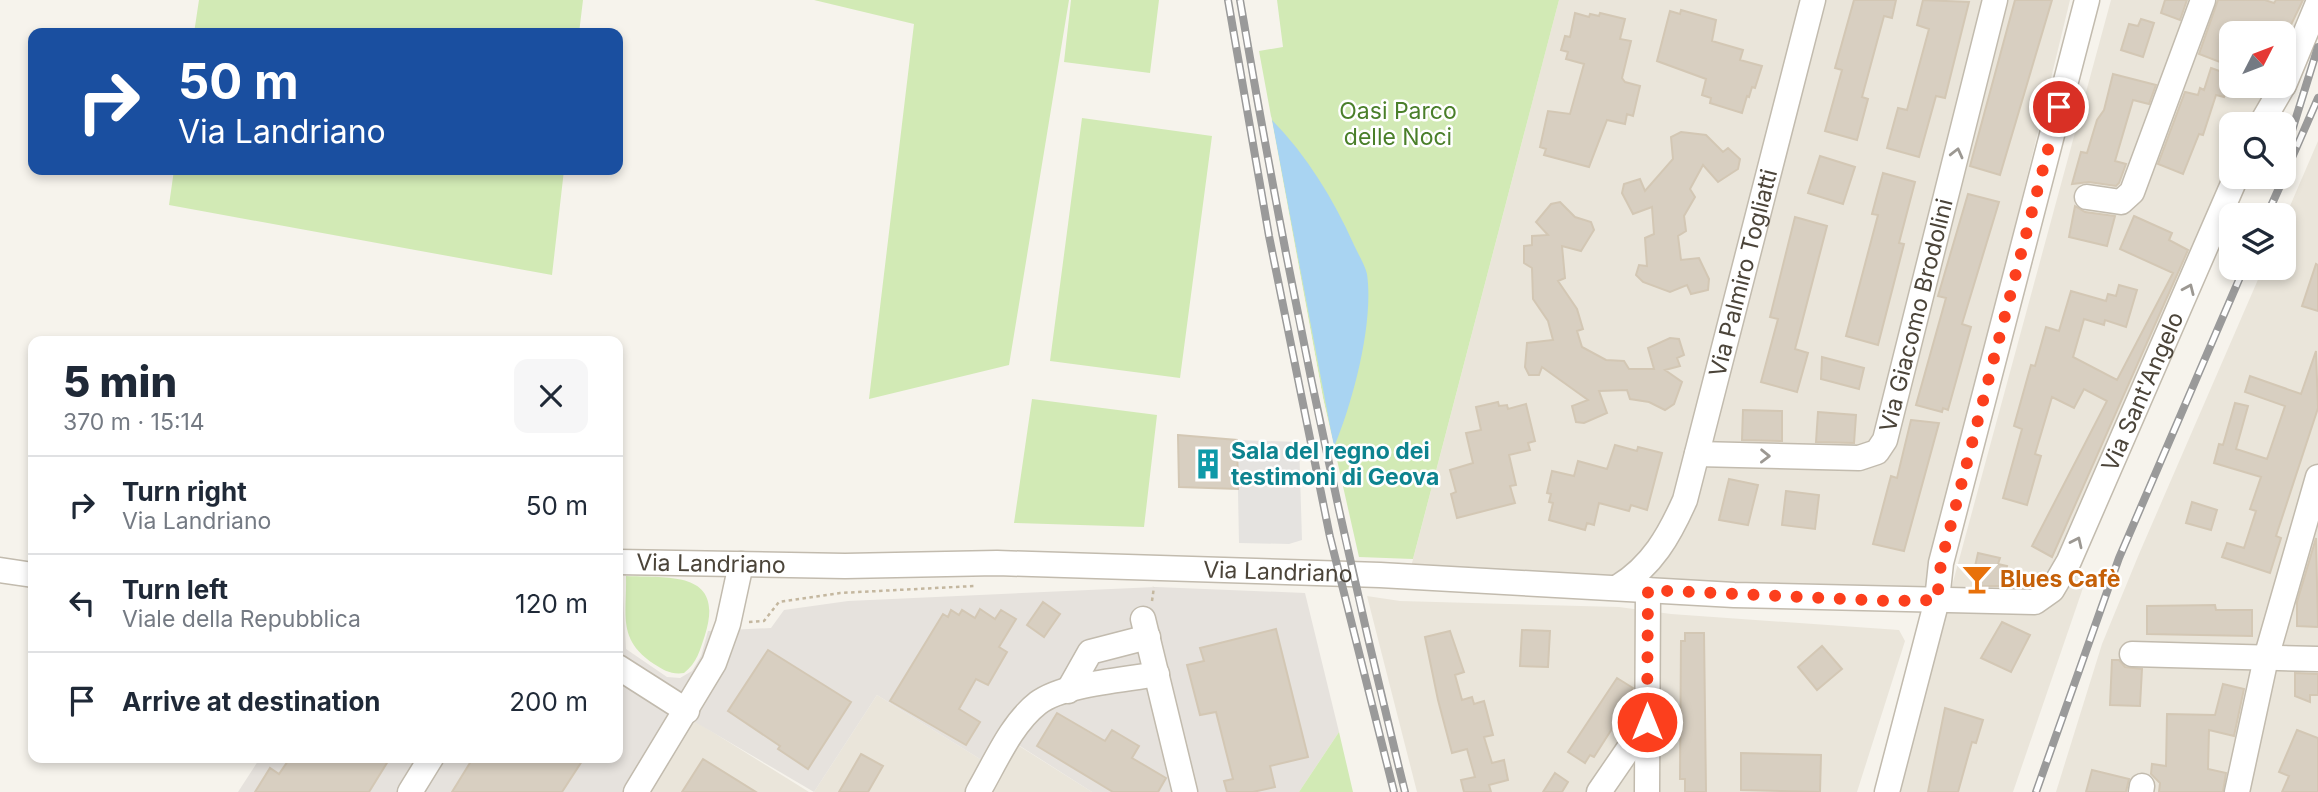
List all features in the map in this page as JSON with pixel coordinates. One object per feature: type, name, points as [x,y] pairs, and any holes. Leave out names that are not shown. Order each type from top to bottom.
[{"type":"street","name":"Via Palmiro Togliatti","points":[[1618,587],[1644,569],[1664,540],[1685,500],[1813,0]]},
{"type":"street","name":"Via Giacomo Brodolini","points":[[1697,454],[1859,458],[1881,449],[1996,0]]},
{"type":"street","points":[[1887,792],[1937,600],[1941,563],[2087,0]]},
{"type":"street","points":[[1937,600],[1950,575],[2100,0]]},
{"type":"street","points":[[2087,197],[2115,203],[2130,195],[2203,0]]},
{"type":"street","points":[[2296,55],[2318,3]]},
{"type":"street","name":"Via Sant'Angelo","points":[[2042,600],[2054,587],[2072,554],[2231,189]]},
{"type":"street","points":[[2237,792],[2266,658],[2318,477]]},
{"type":"street","points":[[1664,540],[1674,591]]},
{"type":"street","name":"Via Landriano","points":[[623,562],[997,564],[1380,575],[1914,601],[2025,603],[2042,600]]},
{"type":"street","points":[[636,792],[714,663],[722,644],[741,564]]},
{"type":"street","points":[[0,570],[28,574]]},
{"type":"street","points":[[1647,792],[1648,590]]},
{"type":"street","points":[[1068,691],[1090,652],[1146,628],[1185,792]]},
{"type":"street","points":[[2132,654],[2318,659]]},
{"type":"street","points":[[623,670],[687,711]]},
{"type":"street","points":[[978,792],[1025,716],[1047,697],[1157,674]]},
{"type":"street","points":[[1599,792],[1647,722]]},
{"type":"street","points":[[410,792],[428,763]]},
{"type":"shaded area","points":[[1559,0],[2070,0],[1924,600],[1411,567]]},
{"type":"shaded area","points":[[2111,0],[2318,0],[2318,27],[2296,79],[2296,21],[2219,21],[2219,98],[2288,98],[2282,112],[2219,112],[2219,189],[2226,189],[2073,572],[2086,579],[2013,792],[1896,792]]},
{"type":"shaded area","points":[[2318,141],[2318,792],[2056,792],[2102,644],[2258,280],[2296,280],[2296,203],[2291,203]]},
{"type":"shaded area","points":[[1237,440],[1299,442],[1302,540],[1289,544],[1239,543]]},
{"type":"shaded area","points":[[1156,587],[1305,593],[1339,732],[1299,792],[1092,792],[1006,737],[988,764],[877,695],[814,792],[690,719],[644,792],[238,792],[257,763],[623,763],[623,595],[626,649],[667,677],[680,678],[692,671],[701,656],[708,631],[771,628],[784,610],[848,601]]},
{"type":"shaded area","points":[[1367,596],[1400,601],[1619,607],[1671,614],[1899,630],[1905,641],[1857,792],[1417,792]]},
{"type":"shaded area","points":[[877,695],[988,764],[1005,737],[1092,792],[814,792]]},
{"type":"shaded area","points":[[690,718],[809,792],[644,792]]},
{"type":"green space","points":[[199,0],[583,0],[580,28],[195,28]]},
{"type":"green space","points":[[814,0],[1069,0],[1009,365],[869,399],[914,24]]},
{"type":"green space","points":[[1071,0],[1159,0],[1150,73],[1064,62]]},
{"type":"green space","name":"Oasi Parco delle Noci","points":[[1277,0],[1559,0],[1413,559],[1359,557],[1323,398],[1259,51],[1283,47]]},
{"type":"green space","points":[[1082,118],[1212,136],[1180,378],[1050,361]]},
{"type":"green space","points":[[173,175],[563,175],[552,275],[169,205]]},
{"type":"green space","points":[[1032,399],[1157,415],[1144,527],[1014,523]]},
{"type":"green space","points":[[626,576],[660,577],[690,582],[701,589],[707,599],[709,614],[705,635],[695,661],[684,673],[672,673],[661,668],[642,655],[634,645],[627,626]]},
{"type":"green space","points":[[1339,732],[1353,792],[1299,792]]},
{"type":"water","points":[[1272,120],[1297,148],[1328,194],[1367,274],[1365,338],[1355,385],[1334,447]]},
{"type":"pier","points":[[1271,116],[1335,450],[1331,448],[1287,223],[1268,120]]},
{"type":"building","points":[[1854,0],[1896,0],[1892,18],[1884,16],[1862,97],[1868,99],[1857,140],[1825,131],[1842,70],[1835,68]]},
{"type":"building","points":[[1923,0],[1969,2],[1945,98],[1936,96],[1919,157],[1887,148],[1898,108],[1907,110],[1929,29],[1917,25]]},
{"type":"building","points":[[2015,0],[2052,0],[2000,175],[1970,166]]},
{"type":"building","points":[[2165,0],[2187,0],[2180,20],[2161,13]]},
{"type":"building","points":[[2218,0],[2265,0],[2274,3],[2276,0],[2303,0],[2293,21],[2219,21],[2219,62],[2199,54]]},
{"type":"building","points":[[1681,10],[1716,20],[1712,41],[1743,50],[1740,60],[1762,66],[1755,88],[1752,87],[1749,97],[1747,96],[1742,113],[1710,103],[1711,98],[1702,95],[1706,79],[1657,61],[1670,11],[1680,14]]},
{"type":"building","points":[[1575,13],[1589,17],[1590,14],[1599,16],[1600,13],[1625,19],[1620,39],[1631,41],[1622,78],[1625,82],[1640,86],[1633,116],[1627,114],[1625,124],[1607,120],[1589,167],[1544,155],[1546,149],[1540,147],[1548,111],[1570,114],[1584,64],[1566,59],[1568,52],[1561,50],[1565,36],[1570,37]]},
{"type":"building","points":[[2141,19],[2154,23],[2143,57],[2121,50],[2129,24],[2138,26]]},
{"type":"building","points":[[2211,68],[2219,71],[2219,96],[2216,95],[2203,135],[2199,134],[2183,174],[2158,164],[2185,92],[2198,95],[2200,88],[2204,90]]},
{"type":"building","points":[[2113,74],[2156,85],[2149,104],[2133,100],[2115,161],[2126,164],[2119,183],[2116,186],[2089,182],[2072,184],[2081,152],[2087,153],[2097,120],[2104,110]]},
{"type":"building","points":[[1681,132],[1706,135],[1723,152],[1728,148],[1740,159],[1738,169],[1718,182],[1703,165],[1690,189],[1695,197],[1684,216],[1686,231],[1678,236],[1681,260],[1699,258],[1709,279],[1708,290],[1691,294],[1687,285],[1670,292],[1643,282],[1636,275],[1639,265],[1647,266],[1645,238],[1654,234],[1652,207],[1633,214],[1622,193],[1624,184],[1640,179],[1645,191],[1673,159],[1671,137]]},
{"type":"building","points":[[1820,156],[1855,167],[1843,204],[1808,193]]},
{"type":"building","points":[[1883,173],[1915,182],[1899,243],[1904,244],[1878,345],[1846,336],[1878,215],[1872,214]]},
{"type":"building","points":[[1968,194],[1999,202],[1962,324],[1971,327],[1948,410],[1943,408],[1942,412],[1916,405],[1946,298],[1938,296]]},
{"type":"building","points":[[1560,202],[1575,217],[1591,222],[1594,230],[1581,251],[1562,246],[1565,278],[1558,281],[1577,309],[1583,329],[1577,331],[1582,347],[1606,360],[1624,361],[1629,369],[1654,369],[1648,348],[1670,338],[1679,339],[1684,355],[1677,358],[1680,366],[1665,370],[1682,382],[1674,404],[1665,410],[1649,402],[1630,399],[1627,390],[1599,391],[1607,413],[1584,423],[1576,422],[1572,406],[1588,400],[1542,367],[1539,375],[1529,375],[1525,367],[1527,343],[1553,340],[1548,321],[1533,299],[1532,268],[1524,263],[1524,246],[1532,245],[1532,236],[1548,235],[1536,222],[1551,204]]},
{"type":"building","points":[[2075,206],[2085,212],[2115,216],[2107,246],[2069,237]]},
{"type":"building","points":[[2134,216],[2172,233],[2169,240],[2188,250],[2052,557],[2032,546],[2107,401],[2084,389],[2074,408],[2052,397],[2035,454],[2041,456],[2027,505],[2003,498],[2022,429],[2014,426],[2031,365],[2035,366],[2046,327],[2059,331],[2071,291],[2106,301],[2108,294],[2116,296],[2119,285],[2137,290],[2126,327],[2105,320],[2104,325],[2084,319],[2073,357],[2117,380],[2173,273],[2120,249]]},
{"type":"building","points":[[1795,217],[1827,226],[1795,349],[1808,353],[1797,392],[1761,382],[1778,319],[1770,317]]},
{"type":"building","points":[[2316,264],[2318,265],[2318,311],[2302,306]]},
{"type":"building","points":[[2316,351],[2318,408],[2276,536],[2281,538],[2270,573],[2222,557],[2227,543],[2244,548],[2256,511],[2250,509],[2261,477],[2214,463],[2219,444],[2223,445],[2235,403],[2248,406],[2236,449],[2267,459],[2285,406],[2245,392],[2250,376],[2301,394]]},
{"type":"building","points":[[1822,357],[1864,368],[1859,389],[1821,379]]},
{"type":"building","points":[[1498,402],[1499,406],[1507,405],[1508,409],[1526,404],[1535,441],[1528,443],[1530,450],[1509,455],[1516,485],[1510,486],[1515,503],[1457,518],[1451,494],[1456,492],[1450,470],[1473,463],[1466,433],[1481,430],[1476,407]]},
{"type":"building","points":[[1743,410],[1782,411],[1782,441],[1742,440]]},
{"type":"building","points":[[1818,412],[1856,415],[1854,443],[1816,442]]},
{"type":"building","points":[[1911,420],[1939,423],[1904,551],[1873,544],[1891,476],[1897,478]]},
{"type":"building","name":"Sala del regno dei testimoni di Geova","points":[[1178,435],[1237,440],[1238,489],[1179,487]]},
{"type":"building","points":[[1615,445],[1637,451],[1638,447],[1662,453],[1647,510],[1631,505],[1629,511],[1599,503],[1594,525],[1587,523],[1585,530],[1549,520],[1553,503],[1549,502],[1551,494],[1547,493],[1552,471],[1574,476],[1578,461],[1607,469]]},
{"type":"building","points":[[1729,479],[1758,485],[1748,525],[1719,520]]},
{"type":"building","points":[[1786,491],[1819,495],[1815,529],[1782,525]]},
{"type":"building","points":[[2192,502],[2217,510],[2211,530],[2186,523]]},
{"type":"building","points":[[2316,538],[2318,627],[2297,626],[2297,602]]},
{"type":"building","points":[[1978,553],[2000,558],[1998,564],[2007,566],[2003,586],[1977,586],[1972,580]]},
{"type":"building","points":[[1043,602],[1060,614],[1044,637],[1027,625]]},
{"type":"building","points":[[2215,605],[2216,610],[2252,610],[2252,636],[2147,634],[2147,606]]},
{"type":"building","points":[[980,609],[995,619],[1001,610],[1016,619],[999,647],[1007,652],[988,685],[976,679],[959,709],[980,722],[966,745],[890,701],[943,614],[948,617],[951,610],[959,615],[962,610],[975,618]]},
{"type":"building","points":[[2002,622],[2030,635],[2011,672],[1981,658]]},
{"type":"building","points":[[1276,629],[1308,757],[1270,766],[1275,787],[1253,792],[1227,792],[1224,781],[1233,779],[1216,712],[1200,715],[1187,665],[1204,661],[1200,648]]},
{"type":"building","points":[[1522,630],[1550,631],[1548,667],[1520,666]]},
{"type":"building","points":[[1450,631],[1464,672],[1455,675],[1462,700],[1472,697],[1474,704],[1484,701],[1493,735],[1484,737],[1492,763],[1504,760],[1508,780],[1489,785],[1491,792],[1464,792],[1461,780],[1475,777],[1467,749],[1452,753],[1438,700],[1425,637]]},
{"type":"building","points":[[1685,633],[1704,633],[1706,792],[1685,792],[1685,779],[1680,779],[1681,641],[1685,641]]},
{"type":"building","points":[[1822,646],[1842,669],[1817,690],[1798,667]]},
{"type":"building","points":[[768,650],[851,702],[808,769],[778,749],[780,746],[728,711]]},
{"type":"building","points":[[2112,660],[2119,660],[2125,667],[2142,669],[2140,706],[2110,705]]},
{"type":"building","points":[[2295,673],[2318,674],[2318,695],[2310,695],[2310,702],[2295,696]]},
{"type":"building","points":[[1617,678],[1633,688],[1626,700],[1629,702],[1594,757],[1590,755],[1585,763],[1568,752]]},
{"type":"building","points":[[2223,684],[2244,689],[2234,736],[2209,730],[2208,769],[2226,773],[2223,792],[2159,792],[2160,783],[2151,774],[2152,764],[2166,766],[2167,714],[2215,715]]},
{"type":"building","points":[[1945,708],[1983,720],[1976,743],[1972,742],[1958,792],[1928,792]]},
{"type":"building","points":[[1057,713],[1105,741],[1112,730],[1139,746],[1132,758],[1166,778],[1158,792],[1113,792],[1037,746]]},
{"type":"building","points":[[2297,730],[2318,738],[2318,792],[2282,792],[2289,776],[2279,772]]},
{"type":"building","points":[[1741,753],[1821,755],[1820,792],[1741,790]]},
{"type":"building","points":[[861,754],[883,766],[868,792],[839,792]]},
{"type":"building","points":[[703,759],[756,792],[682,792]]},
{"type":"building","points":[[287,763],[387,763],[369,792],[255,792],[270,768],[279,774]]},
{"type":"building","points":[[470,763],[581,763],[562,792],[452,792]]},
{"type":"building","points":[[2092,770],[2129,779],[2126,792],[2086,792]]},
{"type":"building","points":[[1555,773],[1568,782],[1562,792],[1543,792]]},
{"type":"railway","points":[[1228,0],[1269,236],[1330,537],[1394,792]]},
{"type":"railway","points":[[1240,0],[1315,397],[1405,792]]},
{"type":"railway","points":[[2296,118],[2318,47]]},
{"type":"railway","points":[[2296,148],[2318,98]]},
{"type":"railway","points":[[2272,203],[2279,189]]},
{"type":"railway","points":[[2036,792],[2119,558],[2239,280]]},
{"type":"place","name":"Sala del regno dei testimoni di Geova","points":[[1208,464]]},
{"type":"place","name":"Blues Cafè","points":[[1977,579]]},
{"type":"route","points":[[1647,722],[1648,590],[1888,601],[1937,600],[1937,580],[1941,563],[2059,107]]}]
